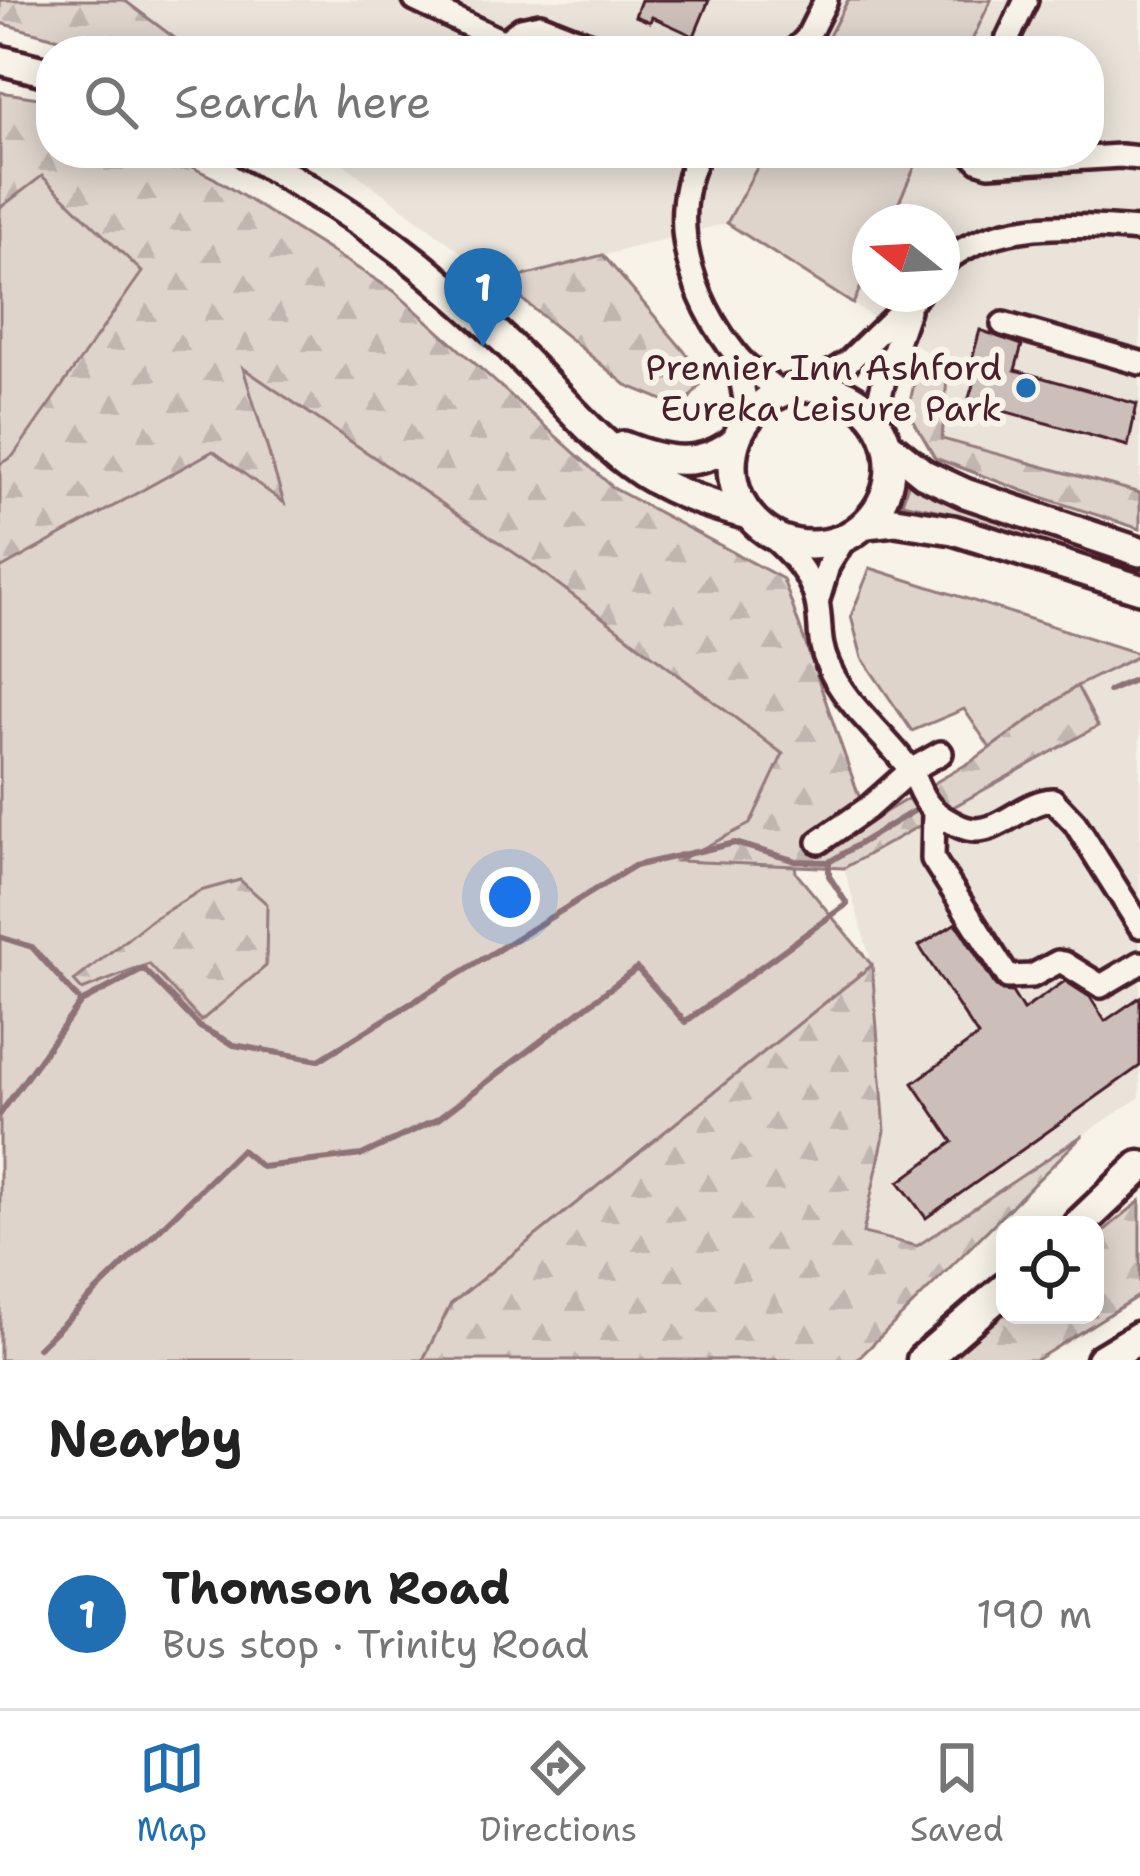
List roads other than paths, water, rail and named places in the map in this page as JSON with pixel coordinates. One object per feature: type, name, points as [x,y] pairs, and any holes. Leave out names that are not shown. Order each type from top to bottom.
[{"type":"highway","points":[[1088,1216],[1140,1167]]},
{"type":"highway","points":[[923,1360],[996,1297]]},
{"type":"highway","points":[[1102,1360],[1140,1337]]},
{"type":"main road","points":[[0,60],[36,70]]},
{"type":"main road","points":[[273,168],[376,232],[434,278],[633,466],[712,506],[748,515]]},
{"type":"main road","points":[[597,436],[648,456],[704,459],[722,452],[765,401],[811,386],[833,389],[854,399],[874,418],[888,445],[890,474],[884,497],[855,531]]},
{"type":"main road","points":[[742,428],[731,466],[734,488],[748,515],[772,536],[822,545],[895,521],[953,530],[1140,589]]},
{"type":"main road","points":[[888,445],[924,474],[965,494],[1140,552]]},
{"type":"street","points":[[415,0],[485,36]]},
{"type":"street","points":[[808,36],[826,0]]},
{"type":"street","points":[[1009,36],[1026,0]]},
{"type":"street","points":[[514,36],[521,29],[540,25],[568,36]]},
{"type":"street","points":[[1104,157],[1140,158]]},
{"type":"street","points":[[693,168],[683,226],[692,273],[738,359],[780,393]]},
{"type":"street","points":[[960,248],[1042,226],[1140,230]]},
{"type":"street","points":[[960,264],[1002,236]]},
{"type":"street","points":[[811,386],[848,362],[900,312]]},
{"type":"street","points":[[874,418],[909,312]]},
{"type":"street","points":[[1003,324],[1140,363]]},
{"type":"street","points":[[738,359],[742,428]]},
{"type":"street","points":[[855,531],[828,566],[817,603],[818,633],[839,687],[910,770],[934,811],[968,829],[989,829],[1040,801],[1053,800],[1076,823],[1140,926]]},
{"type":"street","points":[[772,536],[802,565],[817,603]]},
{"type":"street","points":[[819,842],[868,808],[910,770],[941,753]]},
{"type":"street","points":[[934,811],[933,859],[1008,977],[1032,976],[1058,962],[1101,986],[1140,963]]},
{"type":"waterway","points":[[1109,691],[1140,677]]},
{"type":"waterway","points":[[0,1114],[81,1002],[144,969],[200,1027],[234,1045],[319,1060],[634,866],[735,843],[796,861],[829,862],[922,806]]},
{"type":"waterway","points":[[38,1348],[241,1150],[262,1167],[362,1155],[438,1119],[637,968],[685,1022],[847,904],[829,876],[829,862]]},
{"type":"waterway","points":[[0,937],[32,947],[81,1002]]},
{"type":"place","name":"Thomson Road","points":[[483,347]]},
{"type":"place","name":"Premier Inn Ashford Eureka Leisure Park","points":[[1026,388]]}]
